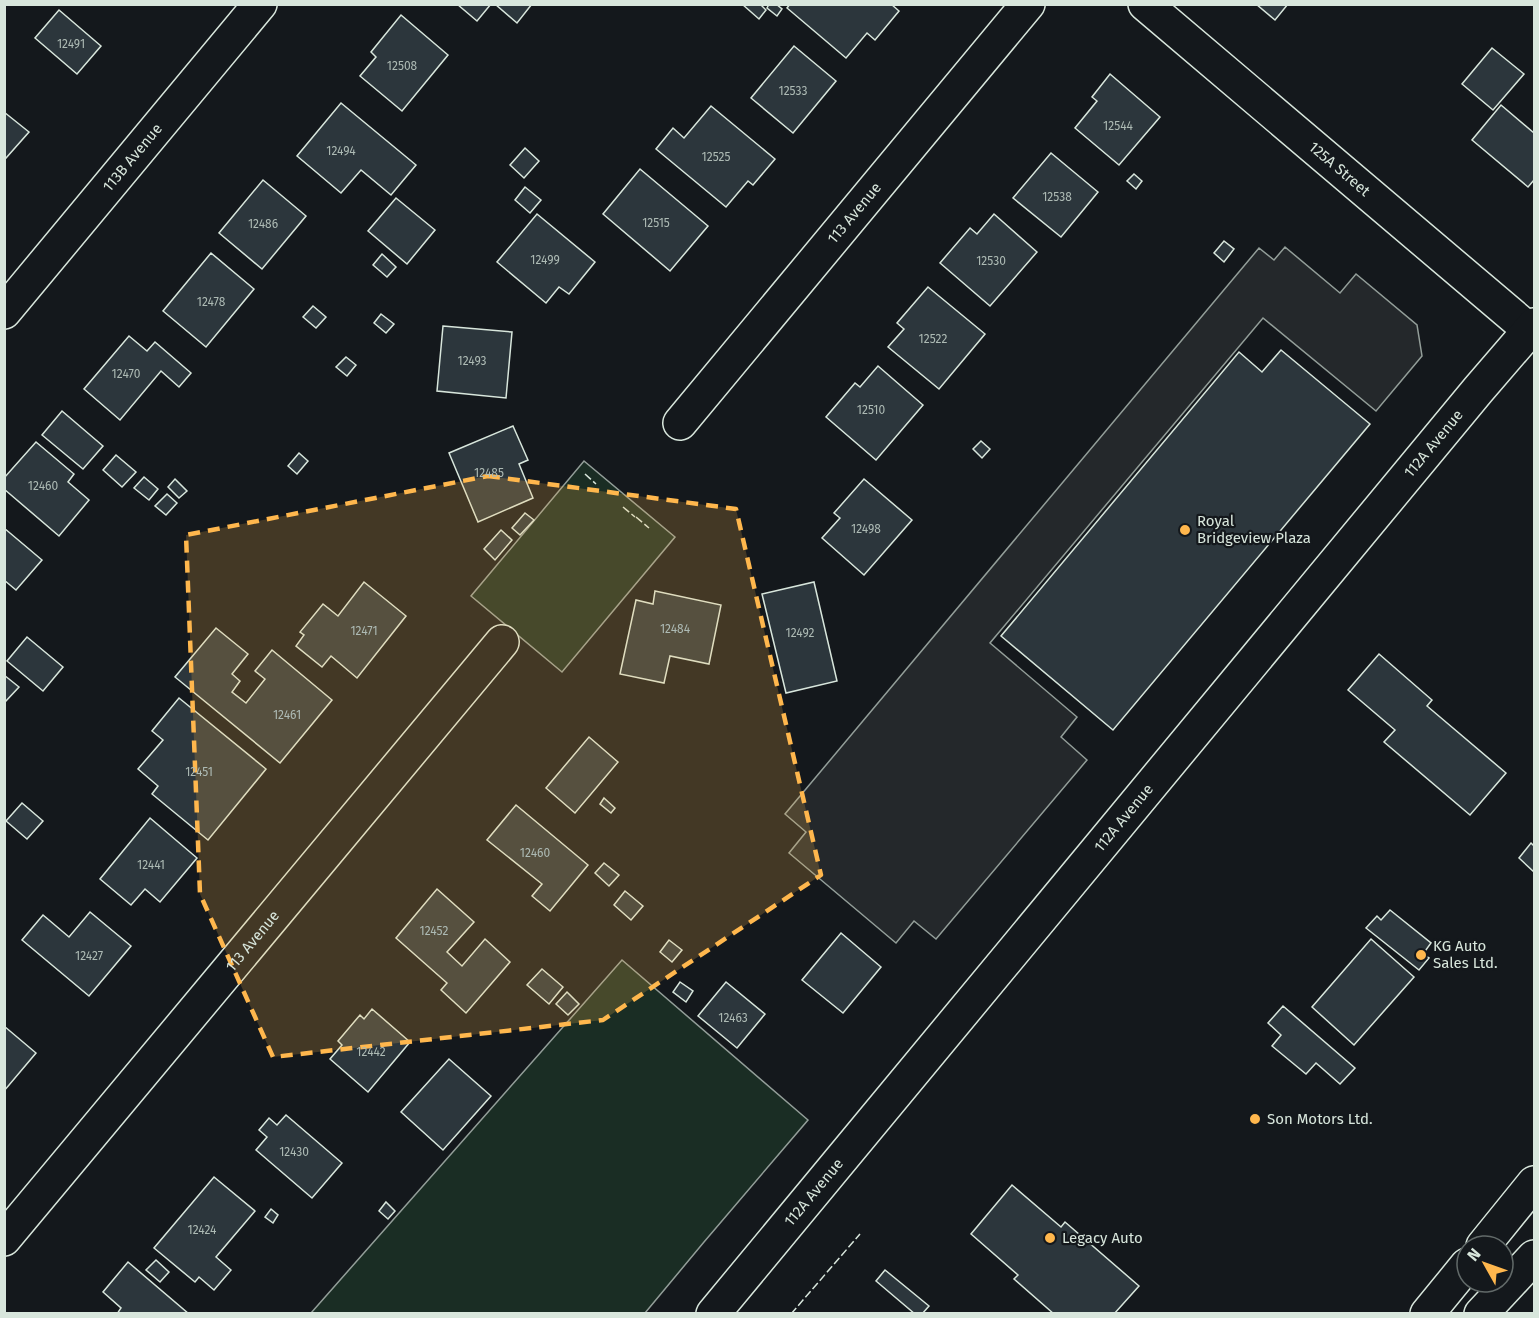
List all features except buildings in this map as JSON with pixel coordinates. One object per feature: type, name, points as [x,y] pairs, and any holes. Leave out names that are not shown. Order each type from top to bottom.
[{"type":"street","name":"113B Avenue","points":[[4,312],[260,4]]},
{"type":"street","name":"113 Avenue","points":[[680,423],[1028,4]]},
{"type":"street","name":"125A Street","points":[[1145,4],[1533,330]]},
{"type":"street","name":"112A Avenue","points":[[713,1314],[1471,399],[1533,330]]},
{"type":"street","name":"113 Avenue","points":[[4,1239],[502,642]]},
{"type":"street","points":[[1493,1234],[1534,1183]]},
{"type":"street","points":[[1481,1314],[1534,1257]]},
{"type":"street","points":[[1427,1314],[1455,1280]]},
{"type":"highlighted area","points":[[488,476],[736,509],[821,875],[603,1020],[273,1057],[200,894],[186,535]]},
{"type":"green space","points":[[584,461],[675,537],[562,672],[471,596]]},
{"type":"green space","points":[[622,960],[808,1120],[645,1313],[311,1313]]},
{"type":"shaded area","points":[[1285,247],[1340,293],[1356,274],[1417,325],[1422,356],[1376,411],[1263,318],[990,643],[1077,717],[1061,737],[1087,760],[936,939],[914,921],[896,943],[789,853],[806,832],[785,814],[1259,248],[1274,260]]},
{"type":"fence","points":[[585,474],[596,484]]},
{"type":"fence","points":[[623,507],[635,517]]},
{"type":"fence","points":[[636,517],[649,528]]},
{"type":"fence","points":[[791,1314],[860,1234]]},
{"type":"place","name":"Royal Bridgeview Plaza","points":[[1185,530]]},
{"type":"place","name":"KG Auto Sales Ltd.","points":[[1421,955]]},
{"type":"place","name":"Son Motors Ltd.","points":[[1255,1119]]},
{"type":"place","name":"Legacy Auto","points":[[1050,1238]]}]
